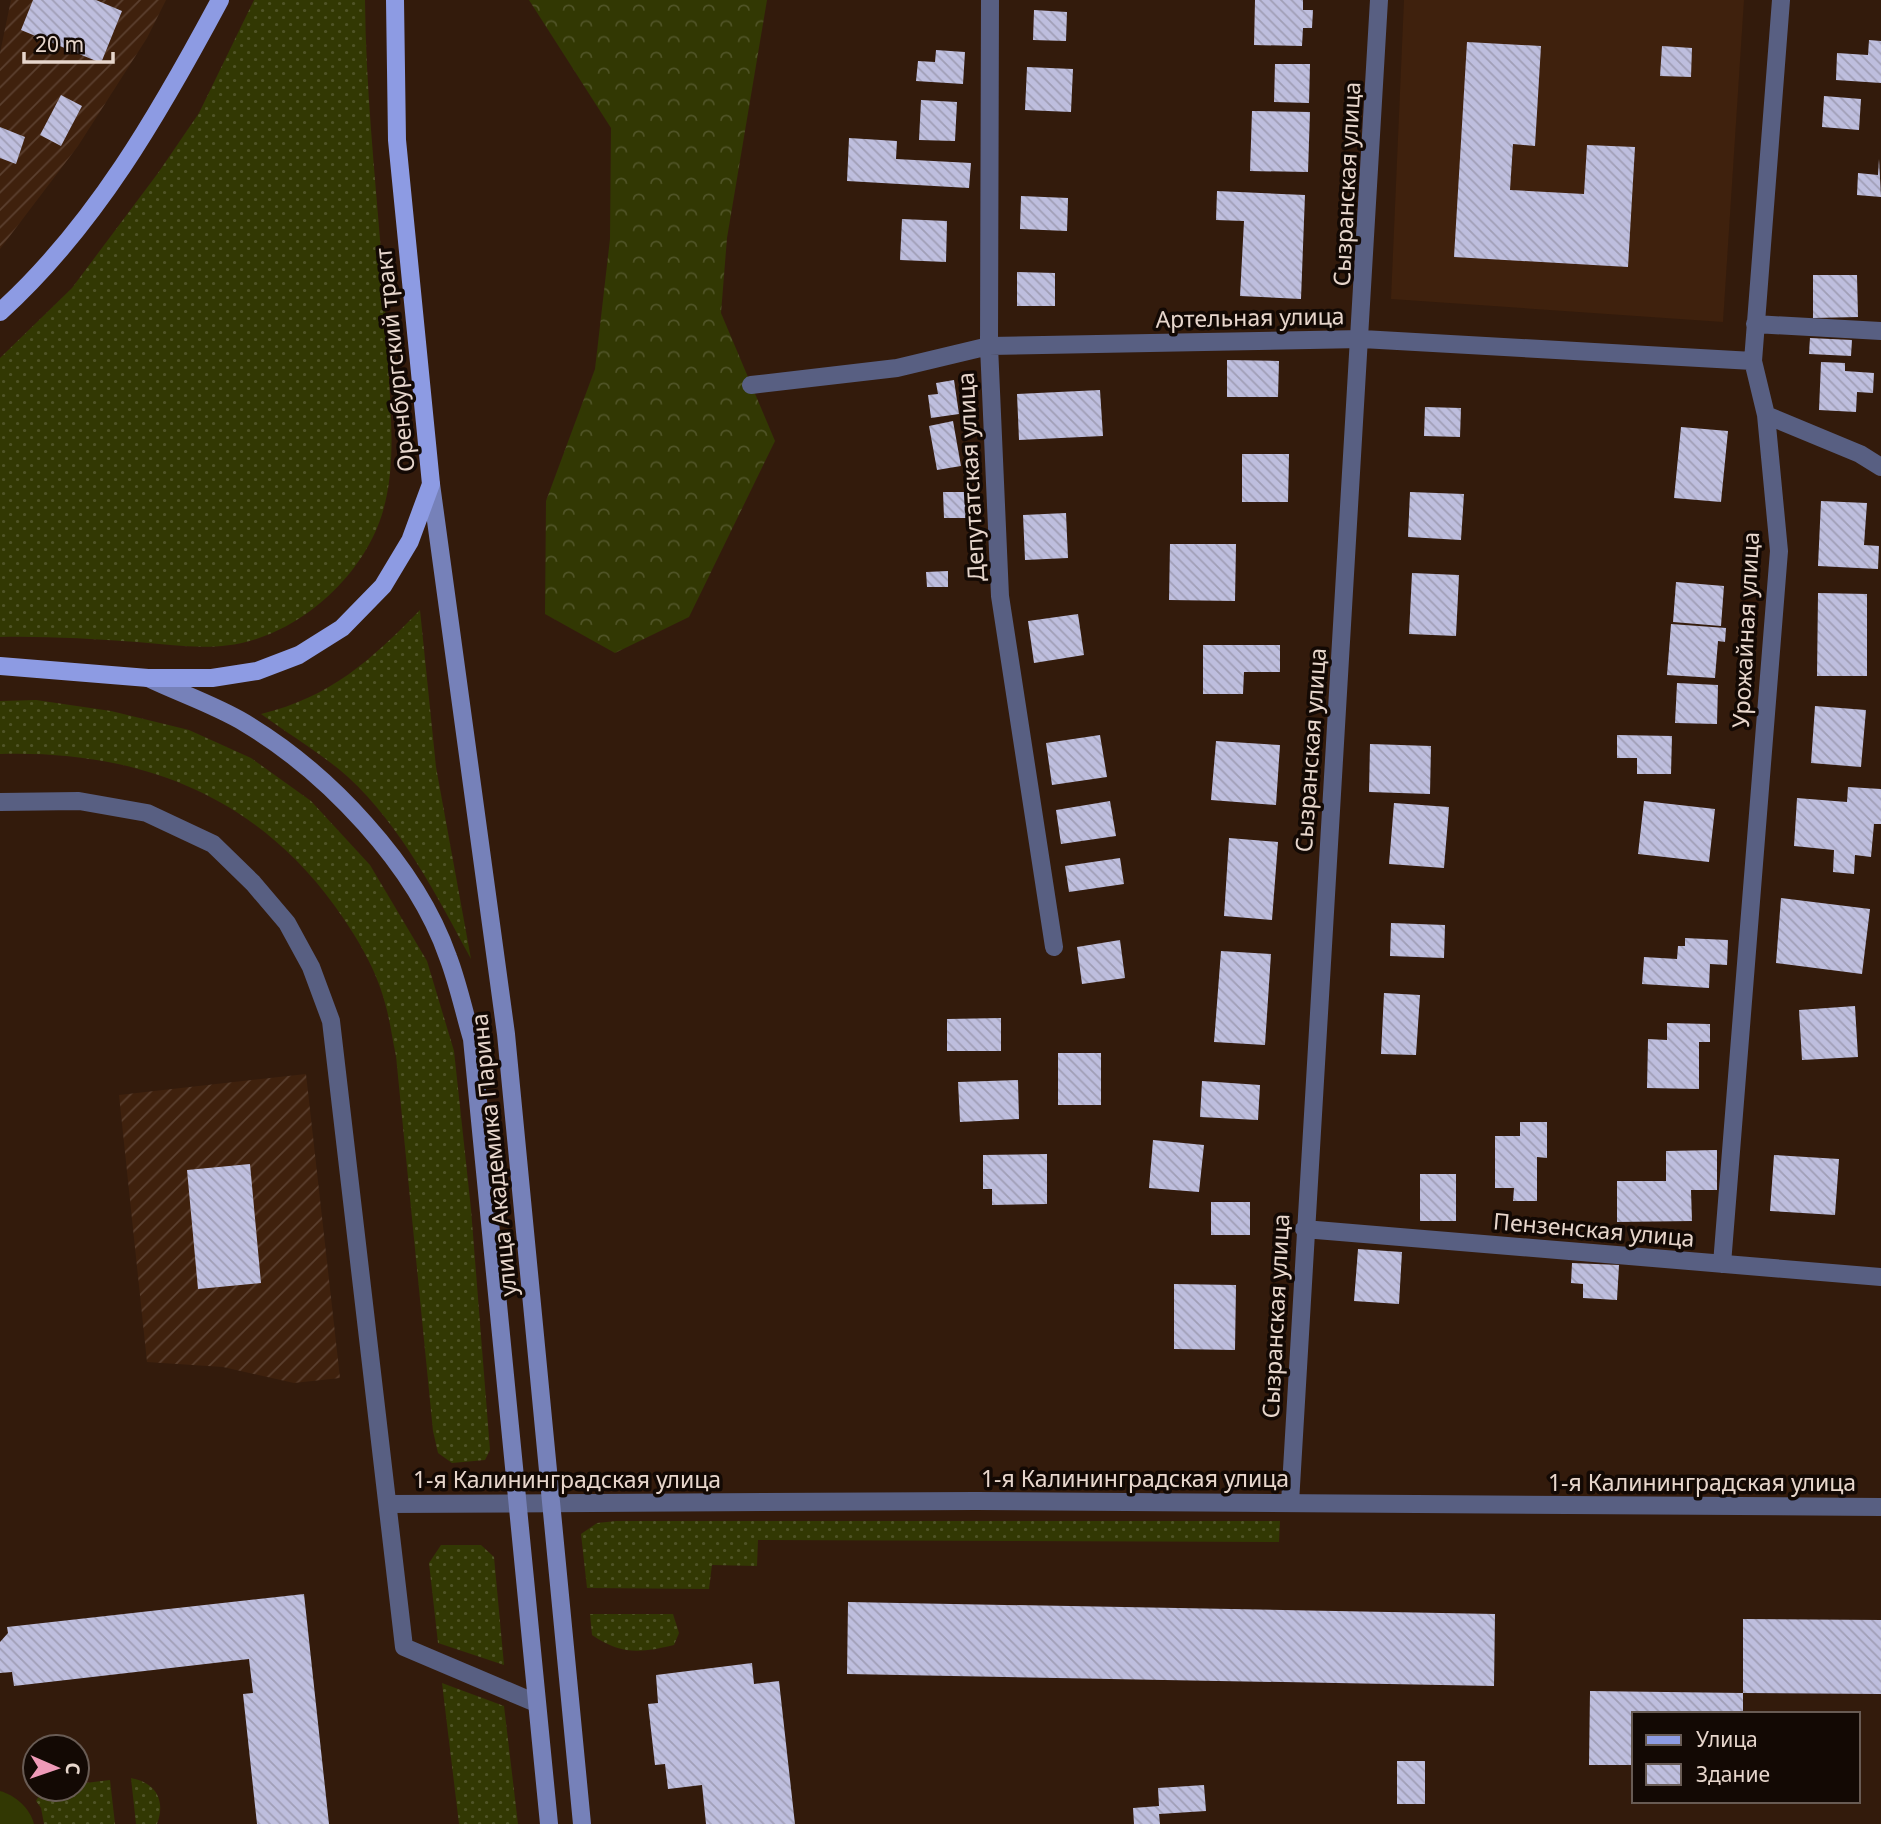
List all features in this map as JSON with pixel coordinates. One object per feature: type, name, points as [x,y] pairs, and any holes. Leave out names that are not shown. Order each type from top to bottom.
[{"type":"main road","points":[[0,312],[29,285],[92,211],[175,85],[220,0]]},
{"type":"main road","name":"Оренбургский тракт","points":[[0,666],[148,678],[212,678],[257,671],[299,655],[342,628],[383,586],[410,541],[431,484],[397,140],[395,0]]},
{"type":"main road","name":"улица Академика Парина","points":[[431,484],[506,1034],[582,1824]]},
{"type":"main road","name":"улица Академика Парина","points":[[148,678],[244,722],[312,769],[375,835],[413,886],[448,955],[471,1039],[549,1824]]},
{"type":"street","name":"Депутатская улица","points":[[990,0],[989,346],[1000,596],[1054,947]]},
{"type":"street","name":"Сызранская улица","points":[[1290,1503],[1304,1229],[1362,339],[1379,0]]},
{"type":"street","name":"Урожайная улица","points":[[1722,1264],[1779,551],[1766,415],[1753,361],[1781,0]]},
{"type":"street","points":[[1755,324],[1881,331]]},
{"type":"street","name":"Артельная улица","points":[[751,385],[897,368],[989,346],[1362,339],[1753,361]]},
{"type":"street","points":[[1766,415],[1860,454],[1881,467]]},
{"type":"street","points":[[0,802],[79,801],[147,813],[213,844],[253,883],[293,934],[311,967],[331,1021],[404,1647],[536,1703]]},
{"type":"street","name":"Пензенская улица","points":[[1304,1229],[1881,1278]]},
{"type":"street","name":"1-я Калининградская улица","points":[[388,1504],[1290,1503],[1881,1507]]},
{"type":"shaded area","points":[[11,0],[166,0],[147,38],[78,146],[0,249],[0,53]]},
{"type":"shaded area","points":[[1404,0],[1744,0],[1723,322],[1391,299]]},
{"type":"shaded area","points":[[306,1074],[340,1378],[294,1383],[223,1367],[147,1362],[119,1095]]},
{"type":"green space","points":[[254,0],[365,0],[368,90],[386,314],[391,435],[387,493],[375,533],[350,573],[315,607],[275,632],[253,640],[224,646],[195,647],[86,639],[0,637],[0,358],[72,288],[158,173],[199,113]]},
{"type":"green space","points":[[529,0],[767,0],[727,238],[721,313],[775,441],[689,617],[615,653],[545,614],[546,501],[595,369],[610,239],[611,128]]},
{"type":"green space","points":[[420,610],[436,767],[471,959],[417,863],[367,797],[328,760],[261,714],[286,707],[329,687],[367,660]]},
{"type":"green space","points":[[36,700],[111,711],[189,730],[251,758],[311,801],[370,865],[427,961],[454,1051],[471,1209],[490,1450],[485,1460],[452,1463],[438,1453],[433,1431],[396,1056],[381,990],[357,940],[334,905],[302,866],[267,834],[228,807],[187,786],[144,770],[98,760],[0,754],[0,701]]},
{"type":"green space","points":[[1280,1521],[1279,1542],[758,1540],[757,1566],[712,1565],[709,1589],[587,1588],[581,1534],[597,1523]]},
{"type":"green space","points":[[441,1545],[481,1545],[494,1557],[504,1665],[438,1643],[429,1563]]},
{"type":"green space","points":[[590,1614],[673,1614],[679,1633],[674,1645],[641,1651],[622,1649],[602,1642],[592,1635]]},
{"type":"green space","points":[[442,1683],[504,1706],[518,1824],[459,1824]]},
{"type":"green space","points":[[131,1778],[147,1784],[157,1794],[160,1807],[157,1824],[136,1824]]},
{"type":"green space","points":[[110,1780],[115,1824],[44,1824],[37,1803],[91,1803],[91,1782]]},
{"type":"green space","points":[[0,1791],[21,1803],[34,1824],[0,1824]]},
{"type":"building","points":[[33,0],[96,0],[122,11],[101,63],[21,30]]},
{"type":"building","points":[[1255,0],[1303,0],[1303,10],[1313,10],[1312,28],[1303,28],[1302,46],[1254,45]]},
{"type":"building","points":[[1034,10],[1067,12],[1066,41],[1033,40]]},
{"type":"building","points":[[1869,40],[1881,41],[1881,83],[1836,80],[1837,53],[1868,55]]},
{"type":"building","points":[[1467,42],[1541,46],[1535,146],[1513,144],[1510,190],[1584,194],[1587,145],[1635,147],[1628,267],[1454,257]]},
{"type":"building","points":[[1662,46],[1692,48],[1691,77],[1660,76]]},
{"type":"building","points":[[936,50],[965,52],[963,84],[916,81],[918,61],[935,62]]},
{"type":"building","points":[[1275,64],[1310,64],[1309,103],[1274,102]]},
{"type":"building","points":[[1027,67],[1073,69],[1071,112],[1025,110]]},
{"type":"building","points":[[61,95],[82,106],[61,146],[40,135]]},
{"type":"building","points":[[1824,96],[1861,99],[1859,130],[1822,127]]},
{"type":"building","points":[[921,100],[957,102],[955,141],[919,140]]},
{"type":"building","points":[[1252,111],[1310,112],[1308,172],[1250,171]]},
{"type":"building","points":[[0,127],[25,137],[16,164],[0,158]]},
{"type":"building","points":[[849,138],[897,141],[896,159],[971,163],[969,188],[847,181]]},
{"type":"building","points":[[1879,159],[1881,197],[1857,195],[1858,173],[1878,175]]},
{"type":"building","points":[[1217,191],[1305,195],[1301,299],[1240,296],[1244,221],[1216,220]]},
{"type":"building","points":[[1021,196],[1068,198],[1067,231],[1020,229]]},
{"type":"building","points":[[902,219],[947,221],[946,262],[900,260]]},
{"type":"building","points":[[1017,272],[1055,273],[1055,306],[1017,306]]},
{"type":"building","points":[[1813,275],[1857,275],[1858,317],[1813,318]]},
{"type":"building","points":[[1810,338],[1852,340],[1851,356],[1809,354]]},
{"type":"building","points":[[1227,360],[1279,361],[1278,397],[1227,397]]},
{"type":"building","points":[[1821,362],[1845,363],[1845,371],[1874,373],[1873,393],[1857,392],[1856,412],[1819,410]]},
{"type":"building","points":[[954,380],[959,414],[931,418],[928,395],[938,394],[936,383]]},
{"type":"building","points":[[1100,390],[1103,436],[1019,440],[1017,394]]},
{"type":"building","points":[[1425,407],[1461,408],[1460,437],[1424,436]]},
{"type":"building","points":[[953,421],[961,466],[937,470],[929,426]]},
{"type":"building","points":[[1681,427],[1728,431],[1721,502],[1674,498]]},
{"type":"building","points":[[1242,454],[1289,454],[1288,502],[1242,502]]},
{"type":"building","points":[[943,492],[968,492],[969,518],[944,518]]},
{"type":"building","points":[[1410,492],[1464,494],[1461,540],[1408,537]]},
{"type":"building","points":[[1821,501],[1867,503],[1864,545],[1879,546],[1878,569],[1818,566]]},
{"type":"building","points":[[1066,513],[1068,558],[1025,560],[1023,515]]},
{"type":"building","points":[[1170,544],[1236,544],[1235,601],[1169,600]]},
{"type":"building","points":[[948,571],[948,587],[927,587],[926,572]]},
{"type":"building","points":[[1412,573],[1459,575],[1456,636],[1409,634]]},
{"type":"building","points":[[1676,582],[1724,586],[1721,626],[1673,622]]},
{"type":"building","points":[[1818,593],[1867,594],[1867,676],[1817,676]]},
{"type":"building","points":[[1078,614],[1084,655],[1034,663],[1028,621]]},
{"type":"building","points":[[1671,624],[1726,628],[1725,642],[1718,641],[1715,678],[1667,675]]},
{"type":"building","points":[[1203,645],[1280,645],[1280,672],[1244,672],[1243,694],[1203,694]]},
{"type":"building","points":[[1677,683],[1718,685],[1717,724],[1675,723]]},
{"type":"building","points":[[1815,706],[1866,710],[1861,767],[1811,763]]},
{"type":"building","points":[[1100,735],[1107,777],[1052,785],[1046,743]]},
{"type":"building","points":[[1617,735],[1672,736],[1671,774],[1637,774],[1637,758],[1617,758]]},
{"type":"building","points":[[1216,741],[1280,745],[1276,805],[1211,800]]},
{"type":"building","points":[[1370,744],[1431,746],[1430,794],[1369,792]]},
{"type":"building","points":[[1848,787],[1881,789],[1881,824],[1874,824],[1871,857],[1855,855],[1854,874],[1833,872],[1834,850],[1794,846],[1797,798],[1847,802]]},
{"type":"building","points":[[1110,801],[1116,836],[1061,844],[1056,810]]},
{"type":"building","points":[[1644,801],[1715,809],[1709,862],[1638,854]]},
{"type":"building","points":[[1394,803],[1449,807],[1444,868],[1389,864]]},
{"type":"building","points":[[1229,838],[1278,842],[1272,920],[1224,916]]},
{"type":"building","points":[[1120,858],[1124,884],[1069,892],[1065,866]]},
{"type":"building","points":[[1781,898],[1870,909],[1862,974],[1776,963]]},
{"type":"building","points":[[1391,923],[1445,925],[1444,958],[1390,956]]},
{"type":"building","points":[[1685,938],[1728,940],[1727,965],[1710,964],[1709,988],[1642,984],[1644,957],[1677,959],[1678,946],[1685,946]]},
{"type":"building","points":[[1120,940],[1125,978],[1082,984],[1077,947]]},
{"type":"building","points":[[1221,951],[1271,954],[1265,1045],[1214,1042]]},
{"type":"building","points":[[1384,993],[1420,995],[1416,1055],[1381,1054]]},
{"type":"building","points":[[1855,1006],[1858,1057],[1802,1060],[1799,1010]]},
{"type":"building","points":[[1001,1018],[1001,1051],[947,1051],[947,1019]]},
{"type":"building","points":[[1667,1023],[1710,1024],[1710,1042],[1699,1042],[1699,1089],[1647,1088],[1648,1039],[1667,1040]]},
{"type":"building","points":[[1058,1053],[1101,1053],[1101,1105],[1058,1105]]},
{"type":"building","points":[[1018,1080],[1019,1119],[960,1122],[958,1082]]},
{"type":"building","points":[[1202,1081],[1260,1085],[1258,1120],[1200,1117]]},
{"type":"building","points":[[1520,1122],[1547,1122],[1547,1158],[1537,1157],[1537,1201],[1513,1201],[1514,1188],[1495,1188],[1495,1136],[1520,1136]]},
{"type":"building","points":[[1153,1140],[1204,1145],[1199,1192],[1149,1188]]},
{"type":"building","points":[[1717,1150],[1717,1190],[1691,1190],[1692,1221],[1617,1222],[1617,1181],[1666,1181],[1666,1151]]},
{"type":"building","points":[[1047,1154],[1047,1204],[992,1205],[992,1189],[983,1189],[983,1155]]},
{"type":"building","points":[[1774,1155],[1839,1159],[1835,1215],[1770,1211]]},
{"type":"building","points":[[250,1164],[261,1283],[198,1289],[187,1170]]},
{"type":"building","points":[[1420,1174],[1456,1174],[1456,1221],[1420,1221]]},
{"type":"building","points":[[1211,1202],[1250,1202],[1250,1235],[1211,1235]]},
{"type":"building","points":[[1358,1249],[1402,1252],[1399,1304],[1354,1301]]},
{"type":"building","points":[[1572,1263],[1619,1265],[1617,1300],[1583,1298],[1583,1284],[1571,1283]]},
{"type":"building","points":[[1174,1284],[1236,1285],[1235,1350],[1174,1349]]},
{"type":"building","points":[[304,1594],[329,1824],[257,1824],[243,1694],[253,1693],[249,1659],[14,1686],[12,1672],[0,1673],[0,1642],[8,1633],[7,1627]]},
{"type":"building","points":[[848,1602],[1495,1614],[1494,1686],[847,1674]]},
{"type":"building","points":[[1743,1619],[1881,1620],[1881,1694],[1743,1693]]},
{"type":"building","points":[[752,1663],[754,1684],[779,1681],[795,1824],[706,1824],[702,1785],[668,1789],[665,1764],[655,1765],[648,1704],[658,1703],[656,1675]]},
{"type":"building","points":[[1590,1691],[1743,1693],[1743,1712],[1632,1712],[1632,1765],[1589,1765]]},
{"type":"building","points":[[1397,1761],[1425,1761],[1425,1804],[1397,1804]]},
{"type":"building","points":[[1204,1785],[1206,1811],[1159,1814],[1160,1824],[1134,1824],[1133,1808],[1159,1806],[1158,1788]]}]
